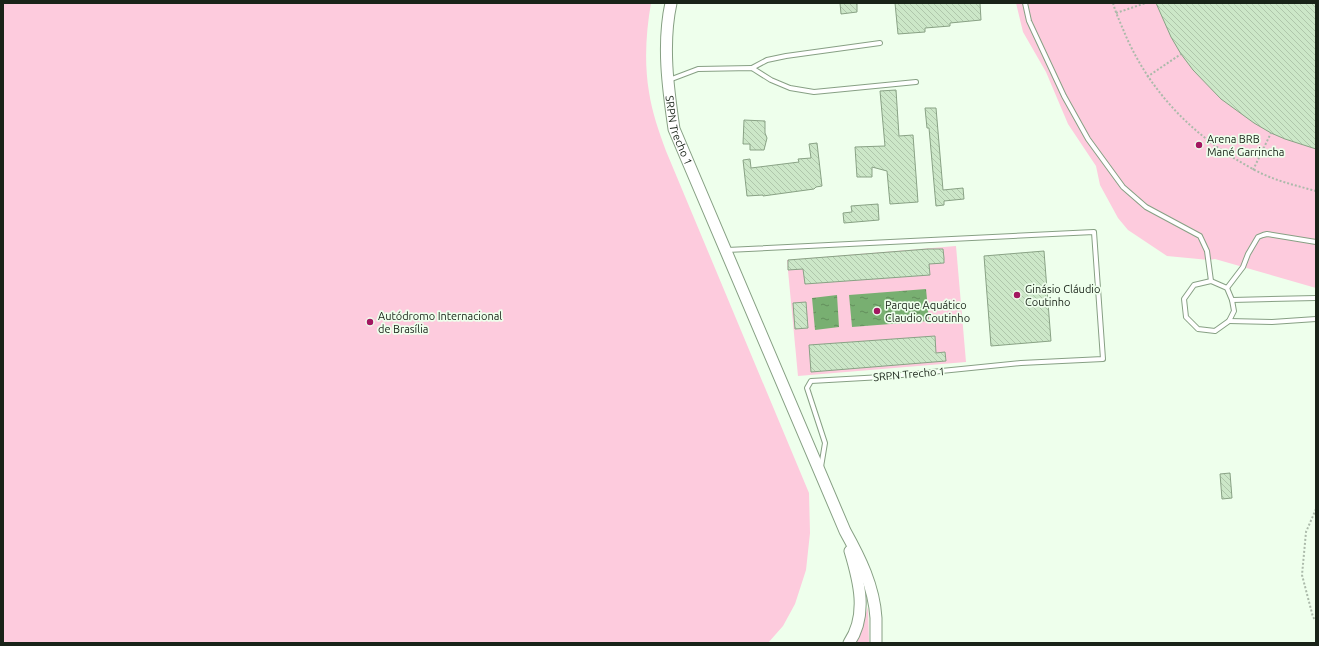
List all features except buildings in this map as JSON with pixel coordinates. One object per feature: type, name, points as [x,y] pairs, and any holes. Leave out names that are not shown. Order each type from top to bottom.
[{"type":"main road","name":"SRPN Trecho 1","points":[[671,3],[668,18],[667,81],[674,129],[845,531],[865,571],[872,594],[876,618],[876,643]]},
{"type":"main road","name":"SRPN Trecho 1","points":[[845,531],[861,599],[859,618],[853,637],[849,643]]},
{"type":"lane","points":[[1025,3],[1029,21],[1064,96],[1088,139],[1123,187],[1146,208],[1200,236],[1207,251],[1211,281]]},
{"type":"lane","points":[[667,81],[698,69],[752,68],[767,60],[797,54],[880,43]]},
{"type":"lane","points":[[752,68],[771,80],[790,88],[814,92],[916,82]]},
{"type":"lane","name":"SRPN Trecho 1","points":[[725,250],[1094,232],[1103,358],[1021,363],[882,377],[811,381],[807,388],[825,443],[820,473]]},
{"type":"lane","points":[[1227,288],[1243,267],[1248,254],[1258,237],[1267,234],[1316,242]]},
{"type":"lane","points":[[1211,281],[1227,288],[1232,300],[1234,311],[1229,321],[1215,331],[1198,329],[1186,316],[1184,299],[1194,285],[1211,281]]},
{"type":"lane","points":[[1232,300],[1316,298]]},
{"type":"lane","points":[[1229,321],[1272,322],[1316,319]]},
{"type":"path","points":[[1113,3],[1133,53],[1147,77],[1174,110],[1194,130],[1217,148],[1253,170],[1280,181],[1316,191]]},
{"type":"path","points":[[1116,13],[1146,3]]},
{"type":"path","points":[[1147,77],[1182,54]]},
{"type":"path","points":[[1253,170],[1271,133]]},
{"type":"path","points":[[1316,509],[1306,532],[1302,575],[1313,617],[1316,621]]},
{"type":"shaded area","name":"Autódromo Internacional de Brasília","points":[[3,3],[651,3],[647,36],[646,70],[650,99],[658,129],[809,493],[810,533],[806,570],[795,604],[783,626],[768,643],[3,643]]},
{"type":"shaded area","name":"Arena BRB Mané Garrincha","points":[[1016,3],[1316,3],[1316,288],[1215,259],[1209,260],[1167,256],[1128,230],[1118,218],[1100,185],[1096,166],[1068,124],[1046,72],[1023,32]]},
{"type":"shaded area","name":"Parque Aquático Claudio Coutinho","points":[[956,246],[966,362],[798,376],[787,260]]},
{"type":"shaded area","points":[[868,607],[869,643],[856,643],[857,641]]},
{"type":"water","points":[[926,289],[929,321],[852,327],[849,295]]},
{"type":"water","points":[[837,295],[839,327],[815,330],[812,298]]},
{"type":"place","name":"Arena BRB Mané Garrincha","points":[[1199,145]]},
{"type":"place","name":"Ginásio Cláudio Coutinho","points":[[1017,295]]},
{"type":"place","name":"Parque Aquático Claudio Coutinho","points":[[877,311]]},
{"type":"place","name":"Autódromo Internacional de Brasília","points":[[370,322]]}]
